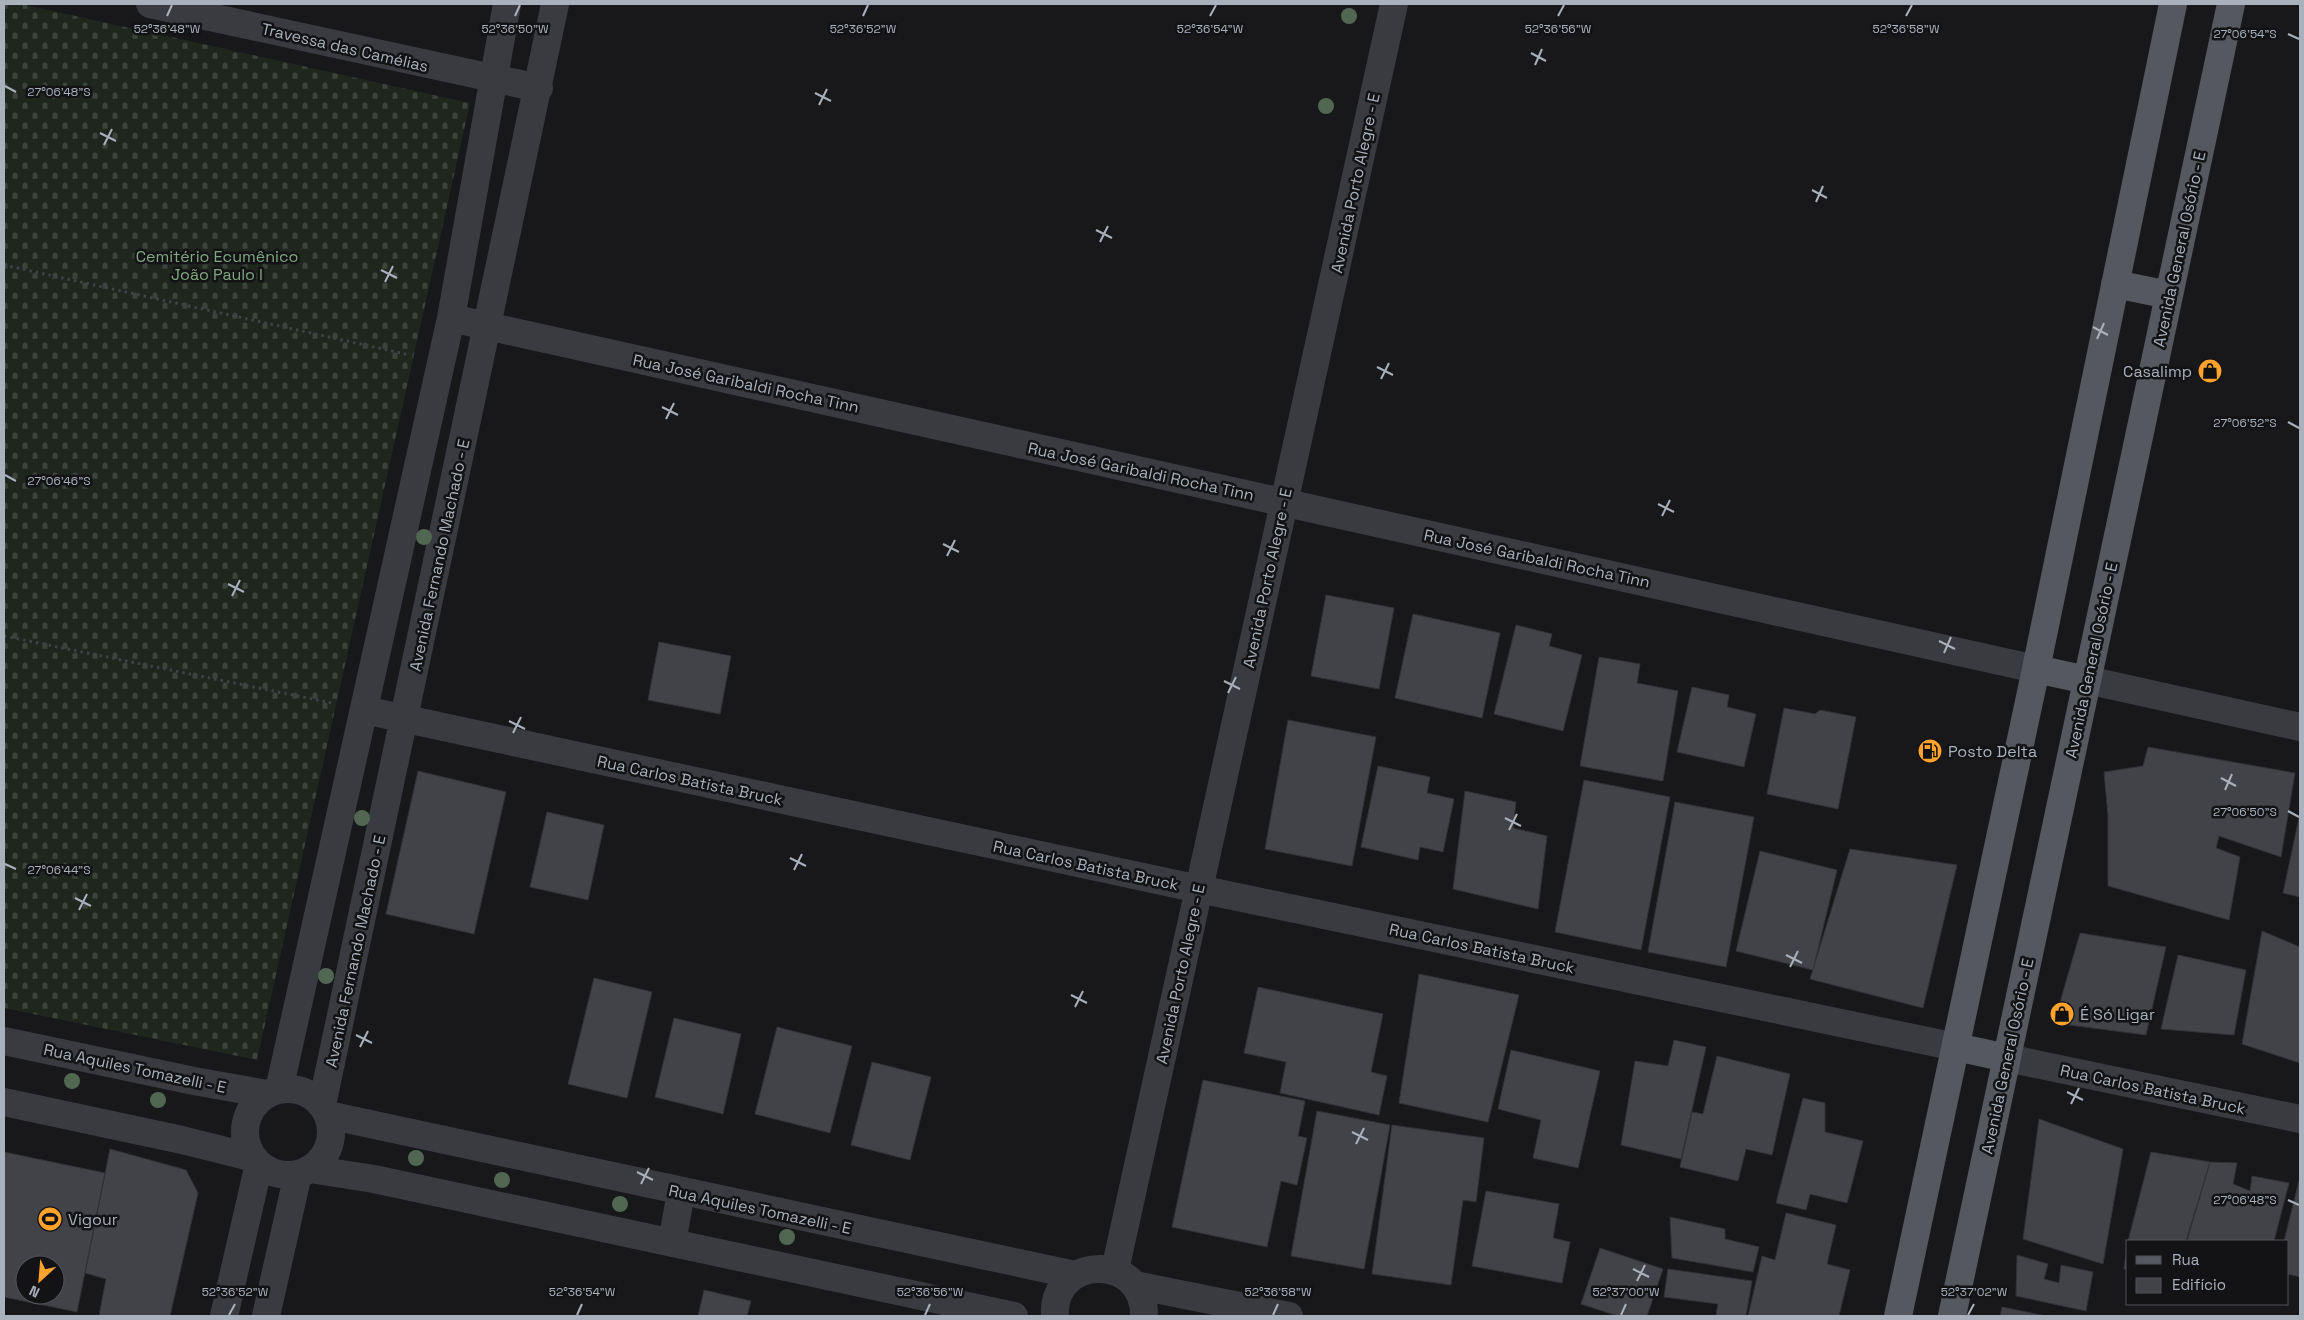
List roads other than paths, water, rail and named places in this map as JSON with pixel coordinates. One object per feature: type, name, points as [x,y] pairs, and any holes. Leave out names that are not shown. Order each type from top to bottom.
[{"type":"main road","points":[[1898,1316],[2036,669],[2173,4]]},
{"type":"main road","name":"Avenida General Osório - E","points":[[1952,1316],[2232,4]]},
{"type":"main road","points":[[2116,284],[2169,295]]},
{"type":"main road","points":[[2036,669],[2087,680]]},
{"type":"main road","points":[[1956,1047],[2007,1058]]},
{"type":"street","name":"Travessa das Camélias","points":[[150,4],[493,80],[539,88]]},
{"type":"street","points":[[224,1316],[256,1161],[248,1147],[246,1123],[250,1111],[273,1092],[364,710],[451,318],[507,4]]},
{"type":"street","name":"Avenida Fernando Machado - E","points":[[325,1110],[405,718],[556,4]]},
{"type":"street","name":"Avenida Porto Alegre - E","points":[[1125,1278],[1198,889],[1394,4]]},
{"type":"street","name":"Rua José Garibaldi Rocha Tinn","points":[[451,318],[2036,669]]},
{"type":"street","points":[[2087,680],[2300,727]]},
{"type":"street","name":"Rua Carlos Batista Bruck","points":[[364,710],[1198,889],[1956,1047]]},
{"type":"street","name":"Rua Aquiles Tomazelli - E","points":[[4,1041],[194,1082],[273,1092]]},
{"type":"street","name":"Rua Carlos Batista Bruck","points":[[2007,1058],[2300,1119]]},
{"type":"street","points":[[266,1316],[304,1171],[327,1151],[331,1140],[325,1110],[313,1097],[302,1092],[273,1092]]},
{"type":"street","points":[[4,1102],[182,1140],[256,1161],[271,1172],[284,1174],[304,1171],[374,1179],[1014,1316]]},
{"type":"street","name":"Rua Aquiles Tomazelli - E","points":[[325,1110],[681,1192],[1075,1275]]},
{"type":"street","points":[[672,1243],[681,1192]]},
{"type":"street","points":[[1056,1316],[1055,1306],[1062,1288],[1075,1275],[1094,1268],[1125,1278],[1289,1316]]},
{"type":"street","points":[[1125,1278],[1144,1303],[1144,1316]]},
{"type":"place","name":"Casalimp","points":[[2210,371]]},
{"type":"place","name":"Posto Delta","points":[[1930,751]]},
{"type":"place","name":"É Só Ligar","points":[[2062,1014]]},
{"type":"place","name":"Vigour","points":[[50,1219]]},
{"type":"park label","name":"Cemitério Ecumênico João Paulo I","points":[[217,265]]}]
